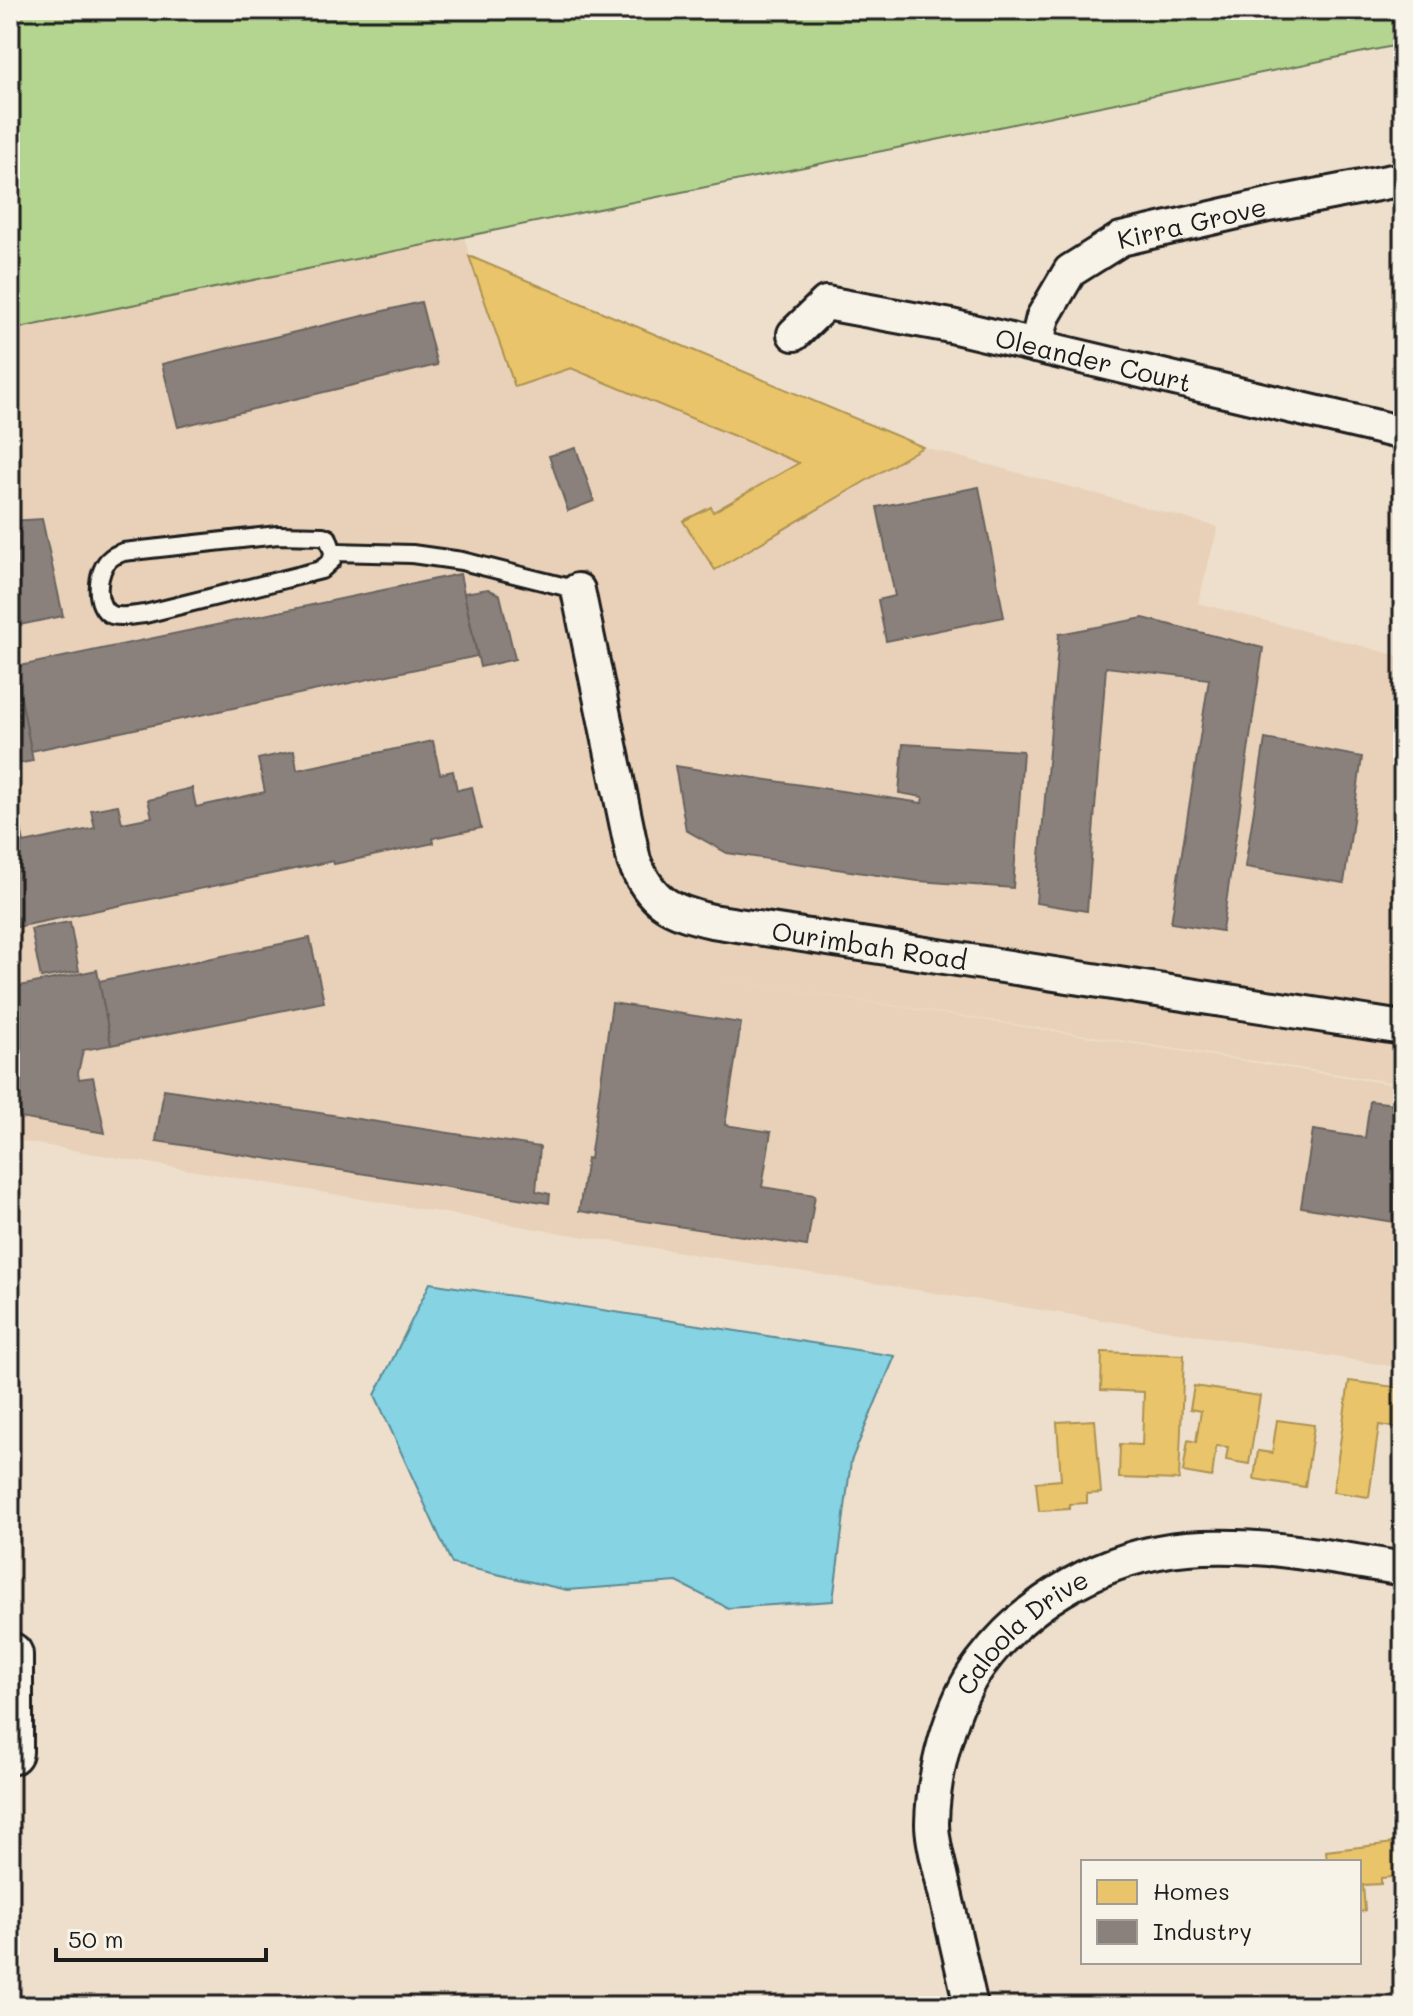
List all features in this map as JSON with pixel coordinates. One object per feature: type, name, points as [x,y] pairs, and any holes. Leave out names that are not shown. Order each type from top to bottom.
[{"type":"highway","points":[[10,1655],[10,1752]]},
{"type":"street","name":"Kirra Grove","points":[[1036,346],[1043,317],[1070,271],[1121,239],[1268,205],[1403,179]]},
{"type":"street","name":"Oleander Court","points":[[794,334],[826,303],[951,326],[1403,433]]},
{"type":"street","name":"Ourimbah Road","points":[[578,590],[634,861],[642,881],[657,900],[681,913],[712,921],[1403,1028]]},
{"type":"street","name":"Caloola Drive","points":[[971,2006],[934,1846],[934,1795],[953,1720],[965,1690],[981,1663],[1010,1631],[1042,1604],[1102,1569],[1136,1557],[1182,1549],[1265,1549],[1403,1569]]},
{"type":"lane","points":[[304,534],[328,538],[333,552],[332,560],[321,570],[145,614],[110,614],[104,610],[100,599],[102,570],[109,558],[123,552],[304,534]]},
{"type":"lane","points":[[333,552],[412,554],[462,561],[578,590]]},
{"type":"shaded area","points":[[464,237],[470,256],[923,447],[1218,527],[1198,603],[1403,657],[1403,1084],[708,977],[1403,1086],[1403,1368],[567,1234],[19,1141],[10,1094],[10,330]]},
{"type":"green space","points":[[10,10],[1403,10],[1403,44],[10,330]]},
{"type":"water","points":[[430,1283],[895,1356],[851,1461],[833,1601],[728,1608],[677,1582],[567,1590],[452,1564],[375,1395]]},
{"type":"building: Homes","points":[[469,256],[923,447],[715,570],[683,521],[711,507],[713,512],[799,463],[571,368],[515,387]]},
{"type":"building: Homes","points":[[1102,1352],[1184,1355],[1179,1480],[1119,1478],[1120,1444],[1142,1445],[1144,1392],[1101,1390]]},
{"type":"building: Homes","points":[[1349,1381],[1403,1388],[1398,1428],[1379,1425],[1369,1497],[1333,1492]]},
{"type":"building: Homes","points":[[1194,1386],[1260,1396],[1249,1464],[1226,1460],[1228,1447],[1216,1446],[1212,1477],[1183,1472],[1188,1440],[1196,1442],[1201,1411],[1190,1409]]},
{"type":"building: Homes","points":[[1095,1420],[1101,1493],[1087,1494],[1087,1503],[1069,1504],[1069,1509],[1039,1511],[1036,1482],[1061,1480],[1057,1422]]},
{"type":"building: Homes","points":[[1277,1420],[1314,1425],[1305,1487],[1254,1479],[1258,1451],[1272,1453]]},
{"type":"building: Homes","points":[[1402,1842],[1403,1876],[1381,1878],[1381,1884],[1363,1885],[1365,1911],[1361,1912],[1361,1860],[1327,1860],[1326,1851]]},
{"type":"building: Industry","points":[[421,302],[437,365],[178,427],[162,364]]},
{"type":"building: Industry","points":[[576,448],[594,501],[568,511],[549,456]]},
{"type":"building: Industry","points":[[979,487],[1004,617],[886,641],[878,600],[895,596],[877,507]]},
{"type":"building: Industry","points":[[42,519],[63,616],[10,627],[10,521]]},
{"type":"building: Industry","points":[[460,574],[477,656],[31,751],[15,667]]},
{"type":"building: Industry","points":[[488,589],[500,595],[515,659],[480,667],[464,593]]},
{"type":"building: Industry","points":[[1143,618],[1263,648],[1222,931],[1171,923],[1209,679],[1106,667],[1087,911],[1036,903],[1059,634]]},
{"type":"building: Industry","points":[[15,667],[33,761],[10,765],[10,669]]},
{"type":"building: Industry","points":[[1265,739],[1362,757],[1344,883],[1245,867]]},
{"type":"building: Industry","points":[[433,741],[440,774],[453,771],[457,790],[472,787],[481,828],[433,838],[434,843],[12,928],[10,825],[20,823],[24,843],[95,828],[91,810],[118,805],[122,823],[152,817],[148,800],[192,788],[196,807],[265,792],[258,759],[294,751],[297,770]]},
{"type":"building: Industry","points":[[903,744],[1023,751],[1013,888],[918,881],[727,853],[686,830],[675,766],[922,803],[923,797],[899,793]]},
{"type":"building: Industry","points":[[70,922],[79,971],[41,978],[31,929]]},
{"type":"building: Industry","points":[[310,938],[324,1002],[111,1045],[99,981]]},
{"type":"building: Industry","points":[[97,970],[111,1045],[83,1050],[78,1073],[79,1079],[93,1077],[105,1133],[20,1118],[10,1071],[10,988]]},
{"type":"building: Industry","points":[[612,1003],[741,1023],[725,1125],[771,1132],[762,1187],[815,1195],[807,1246],[579,1211],[587,1158],[590,1159]]},
{"type":"building: Industry","points":[[164,1089],[540,1147],[536,1191],[550,1194],[549,1203],[156,1141]]},
{"type":"building: Industry","points":[[1370,1101],[1403,1105],[1403,1204],[1400,1223],[1301,1207],[1313,1130],[1365,1138]]}]
